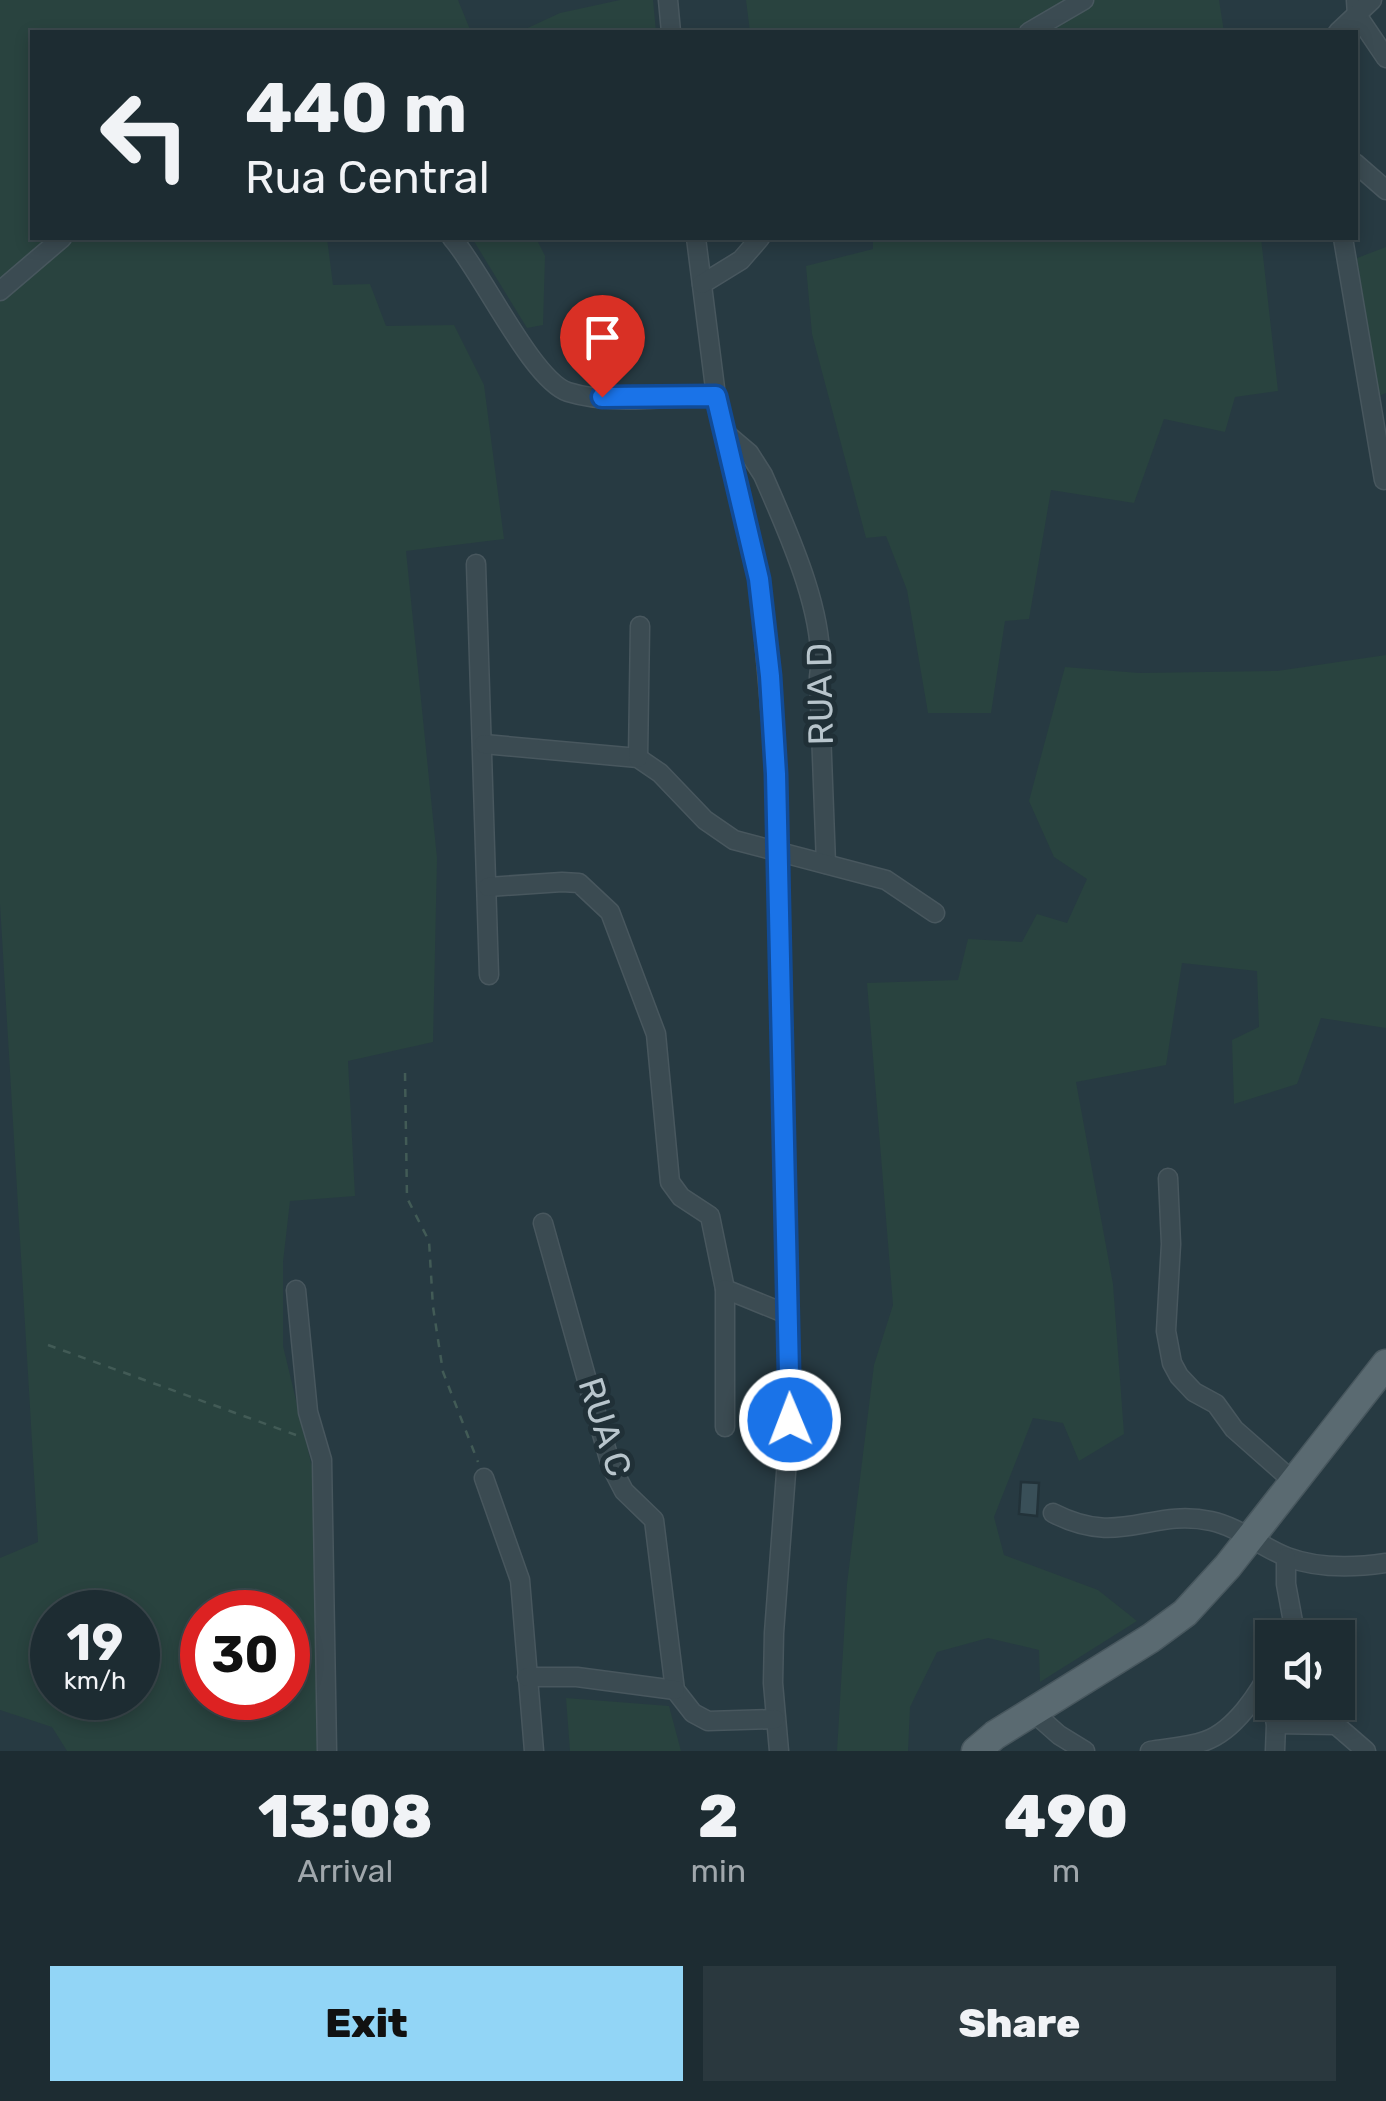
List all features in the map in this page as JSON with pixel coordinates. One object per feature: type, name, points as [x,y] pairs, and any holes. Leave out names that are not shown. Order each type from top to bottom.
[{"type":"main road","points":[[976,1751],[1170,1626],[1217,1578],[1386,1364]]},
{"type":"street","points":[[668,0],[672,30]]},
{"type":"street","points":[[1032,30],[1084,0]]},
{"type":"street","points":[[1339,30],[1356,7],[1372,0]]},
{"type":"street","points":[[1356,7],[1386,58]]},
{"type":"street","points":[[1358,166],[1386,190]]},
{"type":"street","points":[[0,292],[60,240]]},
{"type":"street","points":[[454,240],[476,266],[532,361],[556,386],[602,397],[716,396]]},
{"type":"street","points":[[696,240],[716,396],[759,579],[770,676],[790,1420],[775,1604],[774,1719],[779,1751]]},
{"type":"street","points":[[702,284],[741,260],[758,240]]},
{"type":"street","points":[[1343,240],[1384,480]]},
{"type":"street","name":"RUA D","points":[[723,430],[749,453],[763,474],[817,621],[822,653],[818,677],[826,864]]},
{"type":"street","points":[[476,564],[489,976]]},
{"type":"street","points":[[638,758],[640,626]]},
{"type":"street","points":[[484,744],[638,758],[660,773],[720,833],[777,853],[886,880],[935,912]]},
{"type":"street","points":[[488,887],[579,883],[610,912],[656,1034],[670,1182],[681,1197],[710,1216],[725,1290],[725,1427]]},
{"type":"street","points":[[1168,1178],[1166,1331],[1172,1363],[1194,1392],[1216,1404],[1234,1429],[1294,1482]]},
{"type":"street","name":"RUA C","points":[[543,1223],[610,1466],[624,1491],[654,1520],[674,1690]]},
{"type":"street","points":[[296,1290],[308,1412],[323,1478],[327,1751]]},
{"type":"street","points":[[725,1290],[789,1315]]},
{"type":"street","points":[[484,1478],[520,1580],[534,1751]]},
{"type":"street","points":[[1053,1512],[1089,1528],[1178,1519],[1212,1521],[1251,1536],[1286,1556],[1316,1565],[1386,1563]]},
{"type":"street","points":[[1286,1556],[1290,1620]]},
{"type":"street","points":[[527,1677],[577,1677],[674,1690],[693,1713],[708,1721],[774,1719]]},
{"type":"street","points":[[1150,1751],[1207,1740],[1230,1724],[1255,1691]]},
{"type":"street","points":[[1034,1712],[1085,1751]]},
{"type":"street","points":[[1275,1720],[1275,1751]]},
{"type":"street","points":[[1333,1720],[1366,1751]]},
{"type":"street","points":[[1276,1724],[1336,1725]]},
{"type":"path","points":[[405,1073],[407,1198],[429,1241],[433,1307],[443,1372],[484,1478]]},
{"type":"path","points":[[48,1345],[316,1442]]},
{"type":"green space","points":[[0,0],[458,0],[470,30],[30,30],[30,240],[327,240],[333,285],[370,284],[386,326],[454,325],[484,385],[504,539],[406,551],[437,858],[433,1042],[348,1061],[355,1196],[290,1201],[283,1262],[283,1346],[313,1471],[317,1751],[67,1751],[52,1727],[31,1720],[160,1720],[160,1590],[30,1590],[30,1720],[0,1710],[0,1558],[38,1542],[0,904]]},
{"type":"green space","points":[[620,0],[653,0],[656,30],[523,30],[560,13]]},
{"type":"green space","points":[[746,0],[1219,0],[1224,30],[750,30]]},
{"type":"green space","points":[[473,240],[537,240],[545,256],[543,325],[527,328]]},
{"type":"green space","points":[[873,240],[1261,240],[1278,391],[1235,397],[1225,432],[1164,419],[1134,503],[1051,490],[1029,619],[1005,621],[991,713],[928,713],[907,590],[886,536],[866,538],[812,334],[806,266],[873,249]]},
{"type":"green space","points":[[1386,247],[1386,393],[1379,396],[1357,258]]},
{"type":"green space","points":[[1386,655],[1386,1028],[1321,1018],[1297,1084],[1234,1104],[1232,1040],[1259,1027],[1257,971],[1182,963],[1166,1065],[1076,1082],[1113,1284],[1124,1434],[1079,1461],[1063,1423],[1033,1418],[994,1517],[1004,1555],[1098,1590],[1137,1621],[1040,1682],[1039,1650],[988,1638],[937,1652],[910,1707],[908,1751],[837,1751],[847,1584],[874,1365],[893,1305],[867,983],[958,980],[968,939],[1022,942],[1037,914],[1067,923],[1087,879],[1054,857],[1029,801],[1065,667],[1139,673],[1277,671]]},
{"type":"green space","points":[[566,1698],[669,1706],[681,1751],[570,1751]]},
{"type":"building","points":[[1021,1482],[1039,1483],[1037,1516],[1019,1514]]},
{"type":"route","points":[[602,397],[716,396],[759,579],[776,774],[790,1420]]}]
